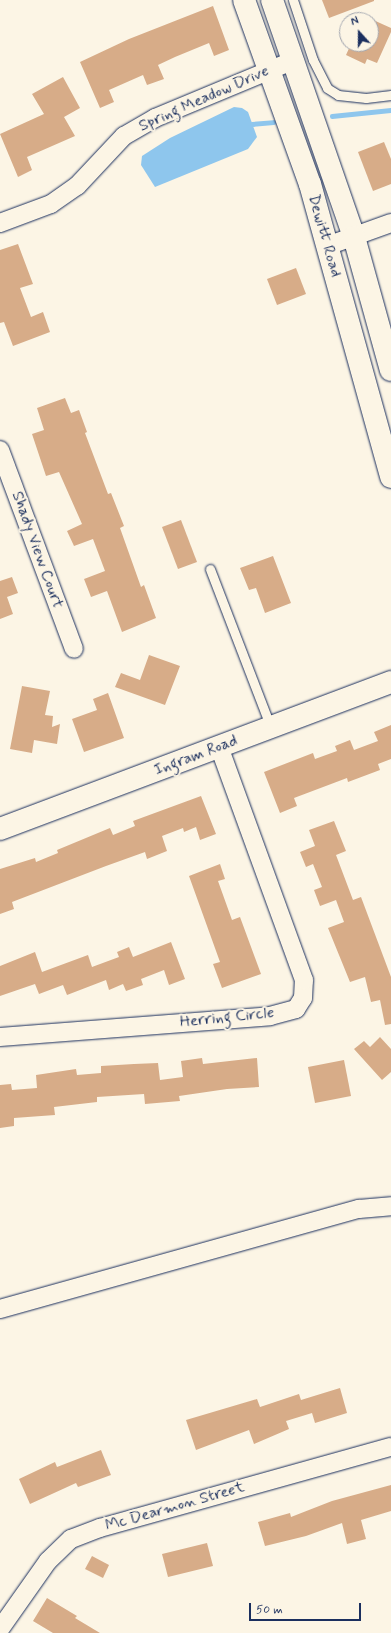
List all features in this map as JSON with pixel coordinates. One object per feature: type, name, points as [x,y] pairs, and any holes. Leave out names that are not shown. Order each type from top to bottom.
[{"type":"main road","name":"Dewitt Road","points":[[244,0],[298,149],[327,246],[391,476]]},
{"type":"main road","name":"Dewitt Road","points":[[272,0],[354,237],[391,370]]},
{"type":"main road","name":"Ingram Road","points":[[0,830],[391,682]]},
{"type":"street","name":"Spring Meadow Drive","points":[[0,223],[51,204],[77,186],[124,136],[155,118],[294,60]]},
{"type":"street","points":[[327,246],[391,224]]},
{"type":"street","name":"Shady View Court","points":[[0,450],[74,649]]},
{"type":"street","name":"Herring Circle","points":[[0,1037],[270,1016],[296,1009],[303,998],[304,980],[219,748]]},
{"type":"street","points":[[0,1309],[359,1209],[391,1206]]},
{"type":"street","name":"Mc Dearmon Street","points":[[0,1629],[48,1561],[71,1539],[100,1528],[391,1447]]},
{"type":"lane","points":[[293,0],[313,60],[327,88],[338,95],[366,98],[391,95]]},
{"type":"lane","points":[[210,568],[271,728]]},
{"type":"water","points":[[234,107],[242,108],[248,112],[257,137],[248,149],[155,187],[141,165],[142,156],[170,138]]},
{"type":"building","points":[[322,0],[374,0],[345,12],[339,12],[339,14],[329,18]]},
{"type":"building","points":[[213,6],[229,50],[214,56],[209,43],[175,57],[158,65],[164,79],[147,85],[143,75],[109,90],[114,102],[100,108],[80,62],[129,39]]},
{"type":"building","points":[[379,23],[391,28],[391,32],[377,63],[367,59],[365,64],[346,55],[347,52],[379,52]]},
{"type":"building","points":[[63,77],[80,108],[64,117],[75,136],[27,157],[32,170],[18,177],[0,134],[44,114],[32,94]]},
{"type":"building","points":[[384,142],[391,159],[391,184],[373,191],[358,152]]},
{"type":"building","points":[[18,244],[33,284],[20,288],[31,317],[43,312],[50,332],[13,346],[4,322],[0,323],[0,250]]},
{"type":"building","points":[[296,268],[306,294],[277,305],[267,279]]},
{"type":"building","points":[[65,398],[71,413],[79,410],[87,432],[85,433],[108,494],[111,493],[124,526],[120,528],[141,587],[144,585],[156,618],[122,632],[107,591],[91,597],[84,579],[105,571],[93,539],[74,546],[67,531],[82,524],[59,472],[46,476],[32,434],[44,430],[37,408]]},
{"type":"building","points":[[181,520],[197,562],[178,569],[162,527]]},
{"type":"building","points":[[273,556],[291,603],[265,613],[256,588],[249,590],[240,568]]},
{"type":"building","points":[[12,577],[18,593],[7,597],[13,614],[0,619],[0,581]]},
{"type":"building","points":[[149,655],[180,666],[165,705],[115,687],[121,673],[140,680]]},
{"type":"building","points":[[22,686],[50,691],[45,715],[53,716],[52,727],[60,724],[57,744],[34,740],[32,753],[10,749]]},
{"type":"building","points":[[108,693],[124,738],[84,752],[72,719],[97,710],[93,699]]},
{"type":"building","points":[[391,725],[391,759],[378,764],[380,770],[348,782],[347,778],[294,798],[297,806],[280,813],[264,772],[313,753],[315,759],[337,751],[335,746],[350,740],[354,750],[378,741],[374,732]]},
{"type":"building","points":[[201,796],[216,834],[200,840],[196,827],[184,832],[183,828],[162,836],[167,851],[147,859],[145,852],[106,866],[12,902],[14,909],[0,914],[0,869],[35,858],[36,862],[58,853],[57,850],[110,828],[113,835],[135,826],[133,821]]},
{"type":"building","points":[[334,821],[346,851],[336,855],[353,900],[361,897],[391,977],[391,1024],[385,1025],[380,1000],[371,1002],[365,977],[350,982],[328,928],[344,922],[336,900],[320,906],[314,890],[322,887],[313,864],[306,867],[300,852],[315,846],[309,830]]},
{"type":"building","points":[[220,864],[225,879],[218,881],[232,920],[240,917],[261,974],[222,988],[213,964],[220,962],[189,876]]},
{"type":"building","points":[[171,942],[185,979],[169,985],[164,970],[141,979],[143,985],[126,991],[123,984],[109,990],[106,980],[67,995],[63,985],[39,994],[35,984],[0,996],[0,966],[35,952],[42,972],[88,955],[92,967],[119,957],[117,952],[129,947],[133,957]]},
{"type":"building","points":[[380,1037],[391,1049],[391,1072],[382,1080],[354,1049],[364,1041],[370,1047]]},
{"type":"building","points":[[202,1058],[203,1064],[257,1058],[259,1087],[227,1089],[179,1096],[180,1101],[145,1104],[144,1094],[97,1097],[97,1102],[54,1107],[55,1115],[14,1118],[14,1126],[0,1128],[0,1085],[11,1084],[12,1090],[37,1088],[36,1075],[76,1069],[77,1075],[101,1073],[101,1066],[134,1064],[158,1063],[160,1080],[183,1077],[181,1061]]},
{"type":"building","points":[[344,1060],[351,1096],[315,1103],[308,1067]]},
{"type":"building","points":[[340,1388],[347,1413],[315,1423],[312,1413],[286,1421],[289,1429],[254,1444],[249,1430],[196,1450],[186,1420],[257,1399],[260,1407],[299,1394],[301,1400]]},
{"type":"building","points":[[101,1450],[111,1475],[78,1487],[76,1483],[30,1504],[19,1479],[55,1462],[57,1467]]},
{"type":"building","points":[[391,1485],[391,1511],[361,1520],[366,1539],[347,1544],[342,1523],[306,1536],[265,1546],[258,1522],[290,1513],[291,1517],[332,1501]]},
{"type":"building","points":[[207,1543],[213,1566],[168,1577],[162,1554]]},
{"type":"building","points":[[92,1556],[109,1565],[103,1578],[85,1569]]},
{"type":"building","points":[[47,1598],[77,1616],[75,1618],[100,1633],[53,1633],[33,1621]]},
{"type":"waterway","points":[[332,116],[391,110]]},
{"type":"waterway","points":[[252,124],[273,122]]}]
